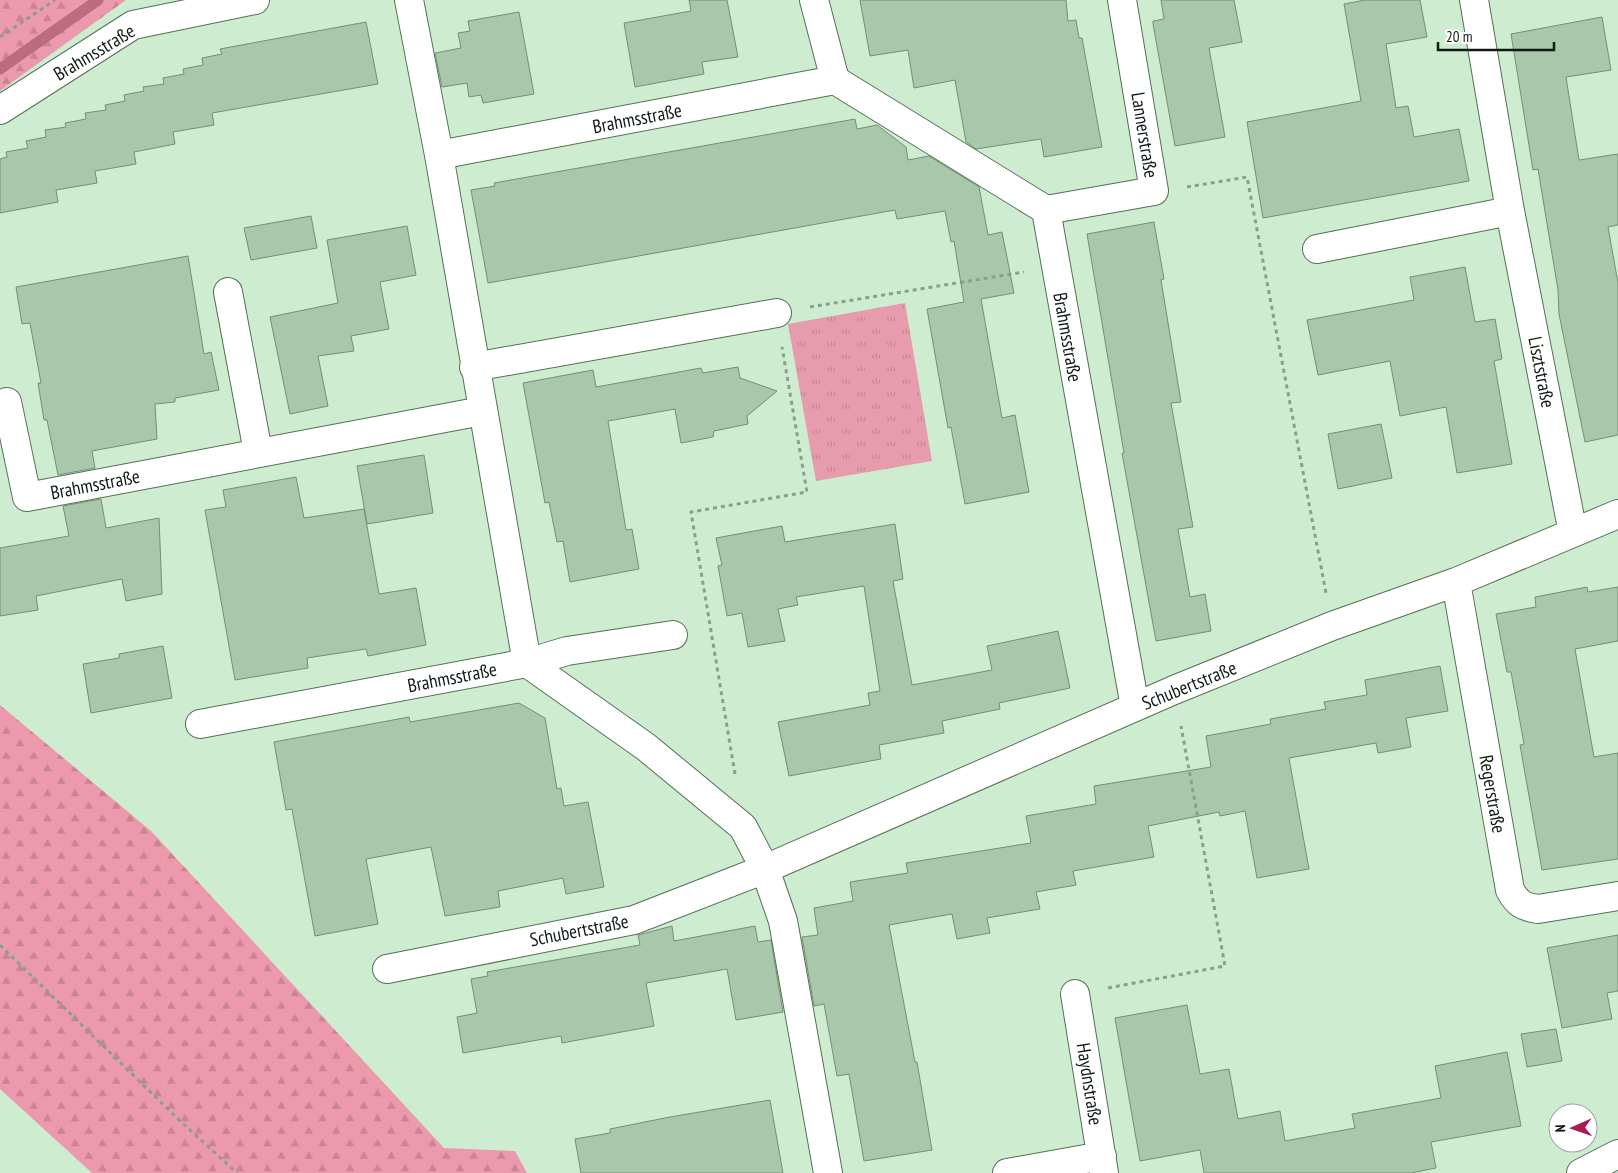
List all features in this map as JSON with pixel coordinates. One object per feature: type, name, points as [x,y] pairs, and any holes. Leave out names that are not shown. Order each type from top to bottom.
[{"type":"street","name":"Brahmsstraße","points":[[0,110],[133,26],[255,0]]},
{"type":"street","points":[[409,0],[439,155],[474,367],[527,662],[646,747],[743,827],[765,869],[783,921],[828,1173]]},
{"type":"street","points":[[814,0],[835,80],[1046,210]]},
{"type":"street","name":"Lannerstraße","points":[[1046,210],[1154,191],[1122,0]]},
{"type":"street","name":"Lisztstraße","points":[[1474,0],[1510,211],[1573,533]]},
{"type":"street","name":"Brahmsstraße","points":[[439,155],[835,80]]},
{"type":"street","name":"Brahmsstraße","points":[[1046,210],[1135,707]]},
{"type":"street","points":[[1317,249],[1510,211]]},
{"type":"street","points":[[228,292],[258,452]]},
{"type":"street","points":[[474,367],[776,313]]},
{"type":"street","name":"Brahmsstraße","points":[[7,402],[28,497],[482,411]]},
{"type":"street","name":"Schubertstraße","points":[[387,969],[634,920],[765,869],[1174,690],[1332,626],[1456,582],[1618,514]]},
{"type":"street","name":"Regerstraße","points":[[1456,582],[1510,890],[1516,901],[1526,908],[1538,909],[1618,896]]},
{"type":"street","name":"Brahmsstraße","points":[[200,724],[527,662],[568,651],[673,635]]},
{"type":"street","name":"Haydnstraße","points":[[1075,994],[1103,1164]]},
{"type":"street","points":[[1581,1173],[1618,1154]]},
{"type":"street","points":[[1007,1173],[1103,1164]]},
{"type":"path","points":[[0,37],[55,0]]},
{"type":"path","points":[[1154,191],[1247,177],[1332,626]]},
{"type":"path","points":[[743,827],[691,512],[808,492],[776,313],[1056,266]]},
{"type":"path","points":[[1075,994],[1226,966],[1174,690]]},
{"type":"path","points":[[0,945],[178,1119],[237,1173]]},
{"type":"green space","points":[[0,0],[126,0],[0,91]]},
{"type":"green space","points":[[905,303],[932,461],[816,481],[788,324]]},
{"type":"green space","points":[[0,705],[151,831],[444,1148],[515,1151],[527,1173],[92,1173],[0,1089]]},
{"type":"building","points":[[689,0],[727,0],[738,57],[702,62],[704,74],[635,87],[624,23],[691,11]]},
{"type":"building","points":[[860,0],[1066,0],[1068,21],[1076,20],[1079,38],[1082,38],[1102,147],[1044,157],[1041,139],[976,149],[966,142],[955,80],[914,88],[908,50],[870,56]]},
{"type":"building","points":[[1161,0],[1234,0],[1242,42],[1209,48],[1225,137],[1175,146],[1153,24],[1153,21],[1164,19]]},
{"type":"building","points":[[1365,0],[1420,0],[1427,37],[1386,44],[1396,108],[1408,106],[1414,137],[1459,129],[1469,181],[1263,218],[1247,122],[1361,101],[1344,4]]},
{"type":"building","points":[[519,12],[534,94],[483,103],[481,95],[469,97],[467,83],[442,87],[435,53],[461,48],[458,33],[470,31],[468,21]]},
{"type":"building","points":[[1602,17],[1611,70],[1566,77],[1579,160],[1618,154],[1618,225],[1608,227],[1618,283],[1618,435],[1585,442],[1559,314],[1558,290],[1538,169],[1533,170],[1511,34]]},
{"type":"building","points":[[366,22],[378,84],[212,113],[214,125],[173,132],[175,144],[134,152],[136,164],[95,171],[97,183],[56,190],[58,202],[0,213],[0,159],[7,157],[6,152],[28,148],[26,141],[46,137],[45,130],[66,127],[65,123],[86,119],[85,113],[106,110],[105,105],[125,101],[124,95],[144,91],[143,87],[164,84],[163,78],[184,74],[183,69],[203,65],[202,58],[222,54],[220,49]]},
{"type":"building","points":[[855,119],[857,129],[877,125],[906,147],[908,160],[929,156],[979,187],[988,235],[1002,232],[1014,293],[981,299],[1002,418],[1015,415],[1029,492],[965,504],[951,427],[948,428],[927,309],[964,302],[954,241],[951,242],[945,211],[897,219],[895,210],[488,283],[471,190],[495,186],[494,183]]},
{"type":"building","points":[[311,216],[317,248],[251,260],[244,228]]},
{"type":"building","points":[[1154,222],[1164,279],[1161,280],[1181,402],[1171,403],[1193,527],[1178,529],[1190,597],[1205,594],[1211,631],[1156,641],[1122,453],[1124,453],[1087,234]]},
{"type":"building","points":[[407,226],[416,275],[380,282],[389,329],[351,336],[354,351],[318,356],[328,406],[290,414],[270,317],[338,303],[327,240]]},
{"type":"building","points":[[188,256],[204,354],[211,352],[219,390],[175,398],[175,402],[155,404],[157,439],[92,451],[95,468],[58,475],[47,420],[44,420],[38,383],[41,383],[30,323],[22,324],[16,287]]},
{"type":"building","points":[[1465,267],[1475,322],[1495,319],[1502,359],[1494,361],[1512,464],[1457,473],[1446,407],[1400,416],[1390,361],[1318,375],[1307,320],[1414,300],[1410,277]]},
{"type":"building","points":[[738,367],[740,378],[777,391],[747,416],[748,424],[714,431],[713,437],[681,443],[675,409],[608,421],[626,530],[632,529],[639,569],[570,582],[563,541],[557,542],[549,502],[545,503],[523,383],[593,370],[596,387],[701,368],[703,373]]},
{"type":"building","points":[[1381,424],[1392,478],[1338,489],[1328,434]]},
{"type":"building","points":[[424,455],[433,513],[367,524],[357,466]]},
{"type":"building","points":[[296,477],[304,518],[364,509],[379,594],[416,588],[426,645],[368,656],[366,649],[307,658],[308,668],[235,680],[205,510],[226,507],[223,490]]},
{"type":"building","points":[[101,499],[106,528],[159,518],[162,594],[126,601],[122,579],[36,596],[38,610],[0,616],[0,548],[69,536],[63,506]]},
{"type":"building","points":[[895,524],[903,579],[893,581],[912,685],[992,670],[987,646],[1058,631],[1070,688],[999,703],[1000,709],[942,721],[944,733],[879,745],[881,759],[789,776],[778,722],[870,705],[868,693],[880,691],[864,586],[796,597],[798,605],[778,609],[785,641],[748,647],[742,613],[727,616],[718,566],[722,565],[716,538],[782,526],[785,542]]},
{"type":"building","points":[[1587,587],[1588,592],[1618,587],[1618,641],[1575,649],[1594,757],[1618,753],[1618,859],[1542,870],[1520,745],[1524,744],[1511,672],[1507,672],[1496,614],[1536,607],[1535,597]]},
{"type":"building","points":[[163,646],[172,698],[91,713],[83,664],[119,658],[119,654]]},
{"type":"building","points":[[1440,666],[1448,711],[1406,718],[1411,747],[1378,753],[1376,743],[1289,758],[1309,869],[1257,878],[1245,811],[1220,816],[1219,812],[1148,826],[1154,857],[1073,871],[1076,885],[1036,892],[1040,909],[987,918],[990,933],[957,939],[952,914],[889,925],[915,1062],[917,1062],[932,1150],[864,1161],[849,1074],[837,1076],[824,1004],[814,1006],[802,937],[818,935],[814,908],[853,901],[850,882],[908,873],[906,863],[1031,843],[1026,816],[1096,804],[1094,786],[1211,767],[1206,736],[1271,724],[1270,719],[1326,709],[1324,702],[1367,695],[1365,680]]},
{"type":"building","points":[[519,703],[545,718],[557,789],[561,788],[564,806],[588,802],[604,887],[566,894],[563,878],[498,891],[500,907],[445,916],[431,847],[366,859],[378,924],[315,936],[292,809],[286,810],[274,742],[409,717],[410,722]]},
{"type":"building","points":[[672,926],[674,941],[755,926],[758,942],[771,940],[783,1012],[736,1020],[727,969],[646,983],[654,1026],[562,1043],[561,1036],[463,1053],[457,1017],[477,1013],[471,979],[488,976],[487,972],[640,945],[638,935]]},
{"type":"building","points":[[1618,935],[1618,991],[1607,993],[1612,1019],[1562,1028],[1547,948]]},
{"type":"building","points":[[1187,1005],[1200,1074],[1229,1069],[1238,1119],[1280,1111],[1285,1141],[1355,1128],[1352,1114],[1441,1098],[1435,1066],[1507,1052],[1521,1126],[1431,1142],[1436,1168],[1411,1173],[1204,1173],[1200,1150],[1140,1161],[1115,1018]]},
{"type":"building","points":[[1556,1029],[1562,1061],[1527,1067],[1521,1034]]},
{"type":"building","points":[[770,1100],[783,1173],[581,1173],[575,1139],[610,1133],[610,1129],[670,1117]]},
{"type":"waterway","points":[[0,69],[98,0]]}]
